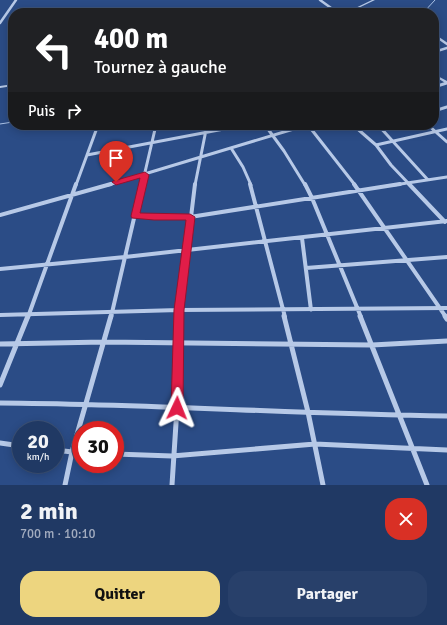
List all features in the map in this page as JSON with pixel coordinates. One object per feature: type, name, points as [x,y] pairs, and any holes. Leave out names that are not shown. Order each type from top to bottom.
[{"type":"street","points":[[320,0],[331,8]]},
{"type":"street","points":[[357,8],[374,0]]},
{"type":"street","points":[[0,23],[8,12]]},
{"type":"street","points":[[376,145],[447,129]]},
{"type":"street","points":[[0,385],[48,264],[96,130]]},
{"type":"street","points":[[81,421],[112,313],[136,216],[155,130]]},
{"type":"street","points":[[172,485],[172,456],[177,408],[179,310],[190,217],[206,130]]},
{"type":"street","points":[[87,155],[220,130]]},
{"type":"street","points":[[269,130],[301,176],[312,198],[427,485]]},
{"type":"street","points":[[0,215],[145,175],[290,130]]},
{"type":"street","points":[[311,130],[386,228],[447,319]]},
{"type":"street","points":[[359,130],[376,145],[391,165],[446,222]]},
{"type":"street","points":[[383,130],[428,180]]},
{"type":"street","points":[[435,132],[447,142]]},
{"type":"street","points":[[231,148],[243,167],[248,179],[266,242],[308,412],[323,485]]},
{"type":"street","points":[[136,216],[166,218],[190,217],[447,177]]},
{"type":"street","points":[[0,268],[125,257],[446,222]]},
{"type":"street","points":[[302,238],[311,310]]},
{"type":"street","points":[[306,268],[447,257]]},
{"type":"street","points":[[0,315],[179,310],[358,310],[447,308]]},
{"type":"street","points":[[0,344],[179,342],[291,345],[372,345],[447,341]]},
{"type":"street","points":[[0,403],[86,403],[177,408],[400,416],[447,416]]},
{"type":"street","points":[[0,443],[12,445]]},
{"type":"street","points":[[124,454],[172,456],[315,444],[414,450],[447,450]]},
{"type":"street","points":[[64,451],[72,452],[64,485]]},
{"type":"waterway","points":[[428,8],[435,0]]},
{"type":"waterway","points":[[0,124],[8,123]]},
{"type":"route","points":[[116,182],[145,175],[136,216],[172,218],[190,217],[179,310],[177,408]]}]
